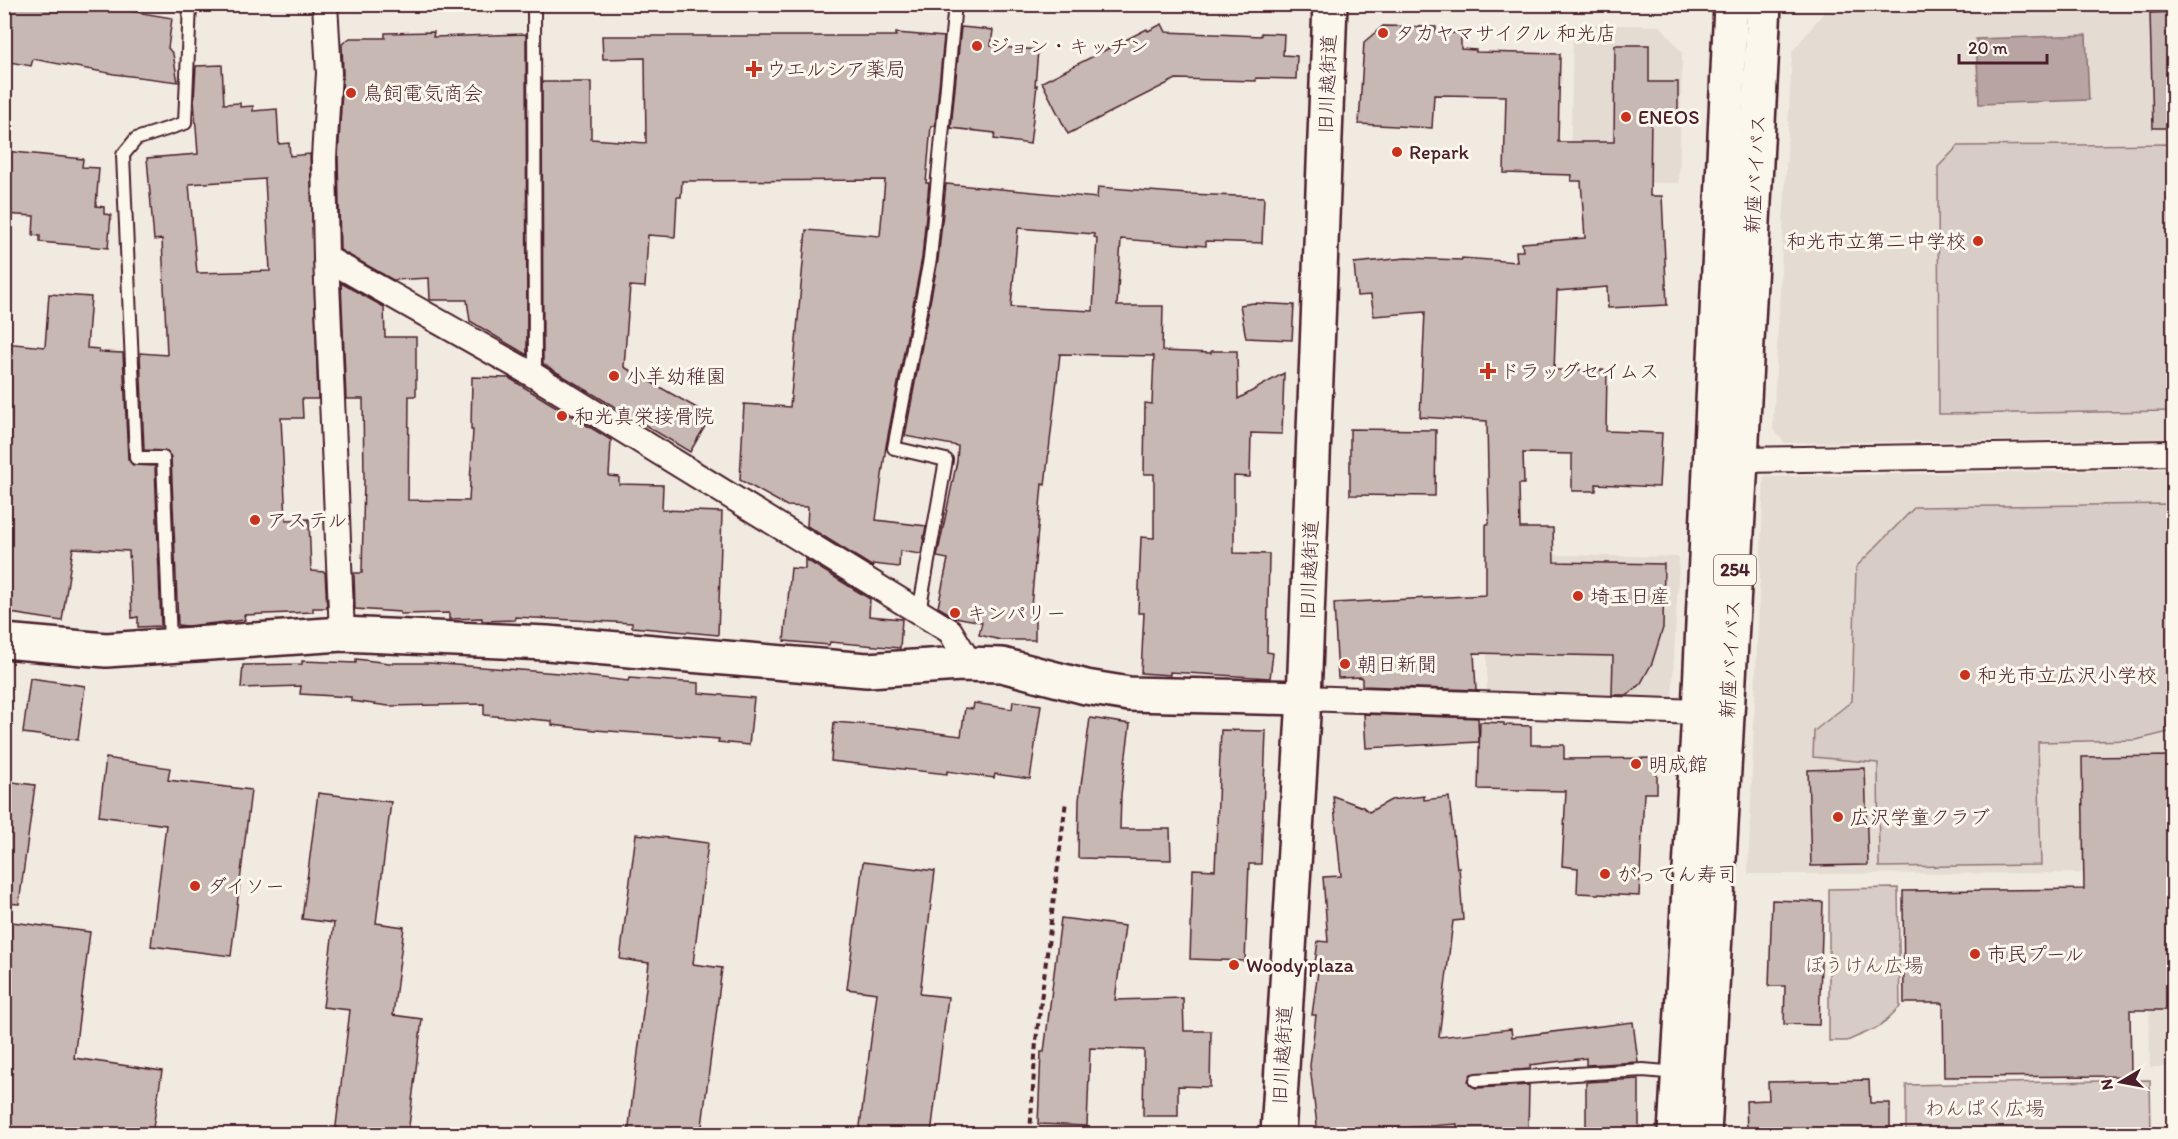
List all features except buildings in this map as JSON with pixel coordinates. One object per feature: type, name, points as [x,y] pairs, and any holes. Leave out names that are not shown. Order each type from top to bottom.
[{"type":"main road","name":"旧川越街道","points":[[1278,1134],[1304,698],[1330,4]]},
{"type":"main road","name":"新座バイパス","points":[[1675,1134],[1699,712],[1731,4]]},
{"type":"main road","name":"新座バイパス","points":[[1704,1134],[1764,4]]},
{"type":"main road","points":[[4,641],[106,650],[342,634],[547,643],[867,670],[970,664],[1002,665],[1086,687],[1129,694],[1304,698]]},
{"type":"street","points":[[325,4],[329,73],[324,158],[326,258],[342,634]]},
{"type":"street","points":[[326,258],[535,376],[950,631],[970,664]]},
{"type":"street","points":[[1741,460],[2174,453]]},
{"type":"street","points":[[1304,698],[1699,712]]},
{"type":"lane","points":[[170,647],[163,458],[136,458],[123,155],[136,139],[185,123],[190,4]]},
{"type":"lane","points":[[534,4],[535,376]]},
{"type":"lane","points":[[919,612],[946,460],[894,448],[930,259],[955,4]]},
{"type":"lane","points":[[1476,1080],[1643,1070],[1680,1073]]},
{"type":"path","points":[[1030,1134],[1036,1041],[1066,801]]},
{"type":"shaded area","name":"和光市立第二中学校","points":[[2173,7],[2173,438],[1785,443],[1773,429],[1792,52],[1825,11]]},
{"type":"shaded area","name":"ENEOS","points":[[1573,24],[1661,26],[1682,53],[1679,183],[1570,181]]},
{"type":"shaded area","points":[[2086,35],[2089,100],[1979,104],[1976,39]]},
{"type":"shaded area","name":"和光市立広沢小学校","points":[[2173,469],[2173,873],[1748,874],[1764,477]]},
{"type":"shaded area","name":"埼玉日産","points":[[1487,554],[1679,557],[1672,699],[1487,695]]},
{"type":"shaded area","points":[[2173,877],[2173,1067],[2150,1067],[2148,878]]},
{"type":"green space","points":[[2173,144],[2173,411],[1939,414],[1938,167],[1958,146]]},
{"type":"green space","points":[[2173,504],[2173,731],[2136,740],[2038,742],[2041,865],[1879,867],[1878,763],[1813,757],[1814,731],[1852,701],[1856,567],[1915,507]]},
{"type":"green space","name":"ぼうけん広場","points":[[1898,888],[1900,1007],[1879,1027],[1847,1041],[1829,1041],[1829,889]]},
{"type":"green space","name":"わんぱく広場","points":[[2150,1080],[2151,1134],[2079,1134],[2078,1130],[1906,1134],[1906,1085]]},
{"type":"place","name":"タカヤマサイクル 和光店","points":[[1383,33]]},
{"type":"place","name":"ジョン・キッチン","points":[[977,46]]},
{"type":"place","name":"ウエルシア薬局","points":[[754,69]]},
{"type":"place","name":"鳥飼電気商会","points":[[351,93]]},
{"type":"place","name":"ENEOS","points":[[1626,117]]},
{"type":"place","name":"Repark","points":[[1397,152]]},
{"type":"place","name":"和光市立第二中学校","points":[[1978,241]]},
{"type":"place","name":"ドラッグセイムス","points":[[1488,371]]},
{"type":"place","name":"小羊幼稚園","points":[[614,376]]},
{"type":"place","name":"和光真栄接骨院","points":[[562,416]]},
{"type":"place","name":"アステル","points":[[255,520]]},
{"type":"place","name":"埼玉日産","points":[[1578,596]]},
{"type":"place","name":"キンパリー","points":[[955,613]]},
{"type":"place","name":"朝日新聞","points":[[1345,664]]},
{"type":"place","name":"和光市立広沢小学校","points":[[1965,675]]},
{"type":"place","name":"明成館","points":[[1636,764]]},
{"type":"place","name":"広沢学童クラブ","points":[[1838,817]]},
{"type":"place","name":"がってん寿司","points":[[1605,874]]},
{"type":"place","name":"ダイソー","points":[[195,886]]},
{"type":"place","name":"市民プール","points":[[1975,954]]},
{"type":"place","name":"Woody plaza","points":[[1234,965]]}]
